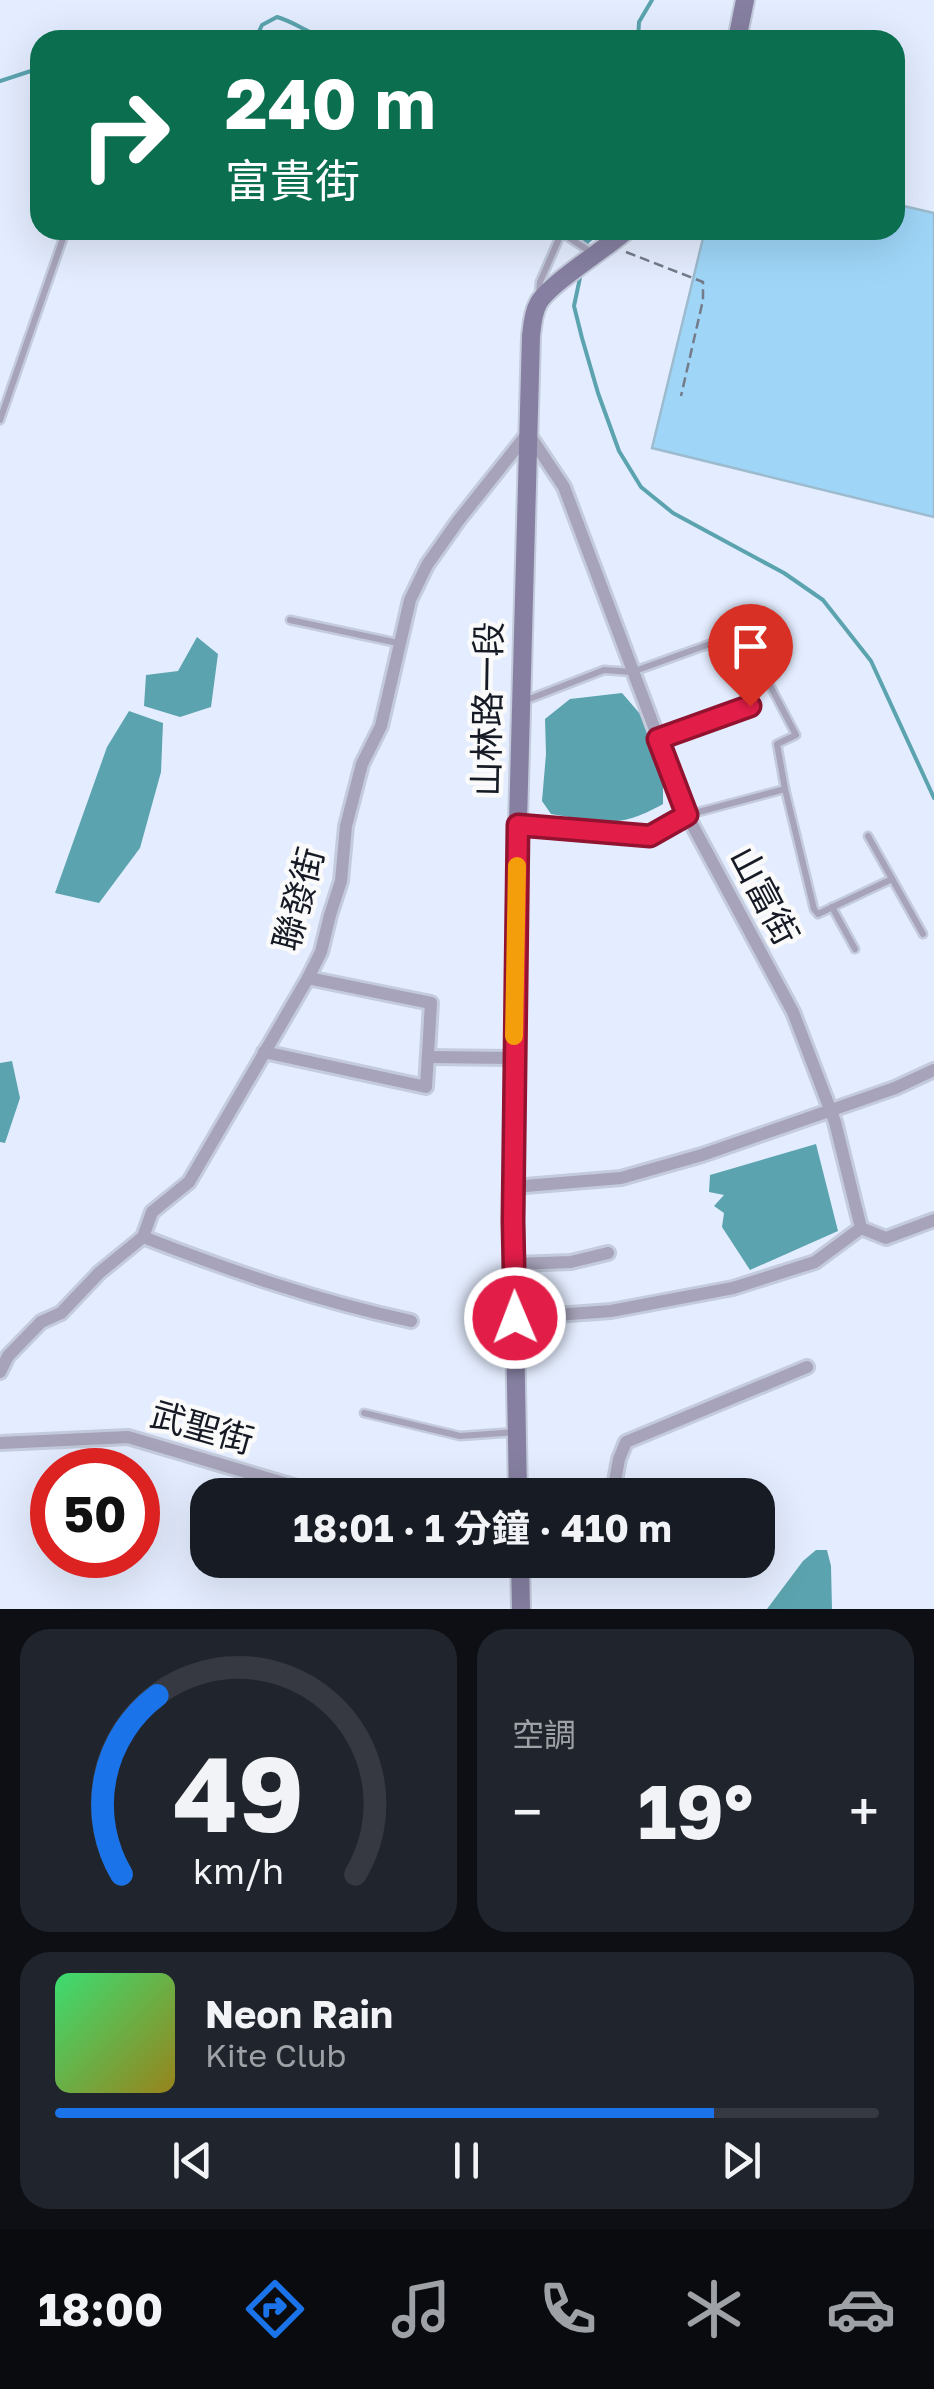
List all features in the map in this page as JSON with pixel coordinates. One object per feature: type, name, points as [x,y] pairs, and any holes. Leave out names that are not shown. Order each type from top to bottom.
[{"type":"main road","points":[[740,30],[745,0]]},
{"type":"main road","points":[[543,297],[614,240]]},
{"type":"main road","name":"山林路一段","points":[[518,1478],[513,1187],[518,825],[530,336],[543,297]]},
{"type":"main road","points":[[520,1578],[521,1609]]},
{"type":"street","name":"聯發街","points":[[0,1372],[8,1356],[41,1322],[60,1313],[98,1273],[143,1236],[152,1212],[189,1182],[308,978],[341,882],[346,826],[362,764],[381,726],[410,600],[426,564],[528,433]]},
{"type":"street","name":"山富街","points":[[528,433],[564,487],[687,815],[792,1012],[830,1110],[861,1228]]},
{"type":"street","points":[[264,1052],[426,1087],[431,1003],[308,978]]},
{"type":"street","points":[[428,1057],[514,1058]]},
{"type":"street","points":[[513,1187],[621,1178],[702,1155],[895,1088],[934,1070]]},
{"type":"street","points":[[515,1318],[611,1311],[733,1288],[816,1262],[861,1228],[886,1238],[934,1220]]},
{"type":"street","points":[[143,1236],[236,1272],[347,1307],[411,1321]]},
{"type":"street","points":[[514,1264],[572,1262],[608,1253]]},
{"type":"street","points":[[615,1478],[626,1442],[808,1367]]},
{"type":"street","name":"武聖街","points":[[0,1443],[128,1437],[267,1478]]},
{"type":"lane","points":[[0,420],[63,240]]},
{"type":"lane","points":[[543,297],[540,282],[556,240]]},
{"type":"lane","points":[[571,240],[597,254]]},
{"type":"lane","points":[[290,620],[400,644]]},
{"type":"lane","points":[[521,702],[604,670],[632,672],[721,640]]},
{"type":"lane","points":[[763,672],[796,735],[778,744],[814,909],[818,914],[892,879]]},
{"type":"lane","points":[[658,739],[750,706]]},
{"type":"lane","points":[[518,825],[650,836],[687,815],[785,789]]},
{"type":"lane","points":[[868,836],[922,934]]},
{"type":"lane","points":[[832,908],[855,949]]},
{"type":"lane","points":[[364,1413],[460,1436],[517,1432]]},
{"type":"path","points":[[597,254],[652,264],[704,282],[681,396]]},
{"type":"water","points":[[197,637],[218,654],[211,707],[180,717],[144,706],[146,675],[178,671]]},
{"type":"water","points":[[622,693],[647,722],[663,785],[663,804],[621,821],[551,814],[542,801],[545,719],[570,699]]},
{"type":"water","points":[[129,711],[163,723],[161,772],[140,848],[99,903],[55,893],[107,747]]},
{"type":"water","points":[[12,1061],[20,1098],[5,1143],[0,1142],[0,1063]]},
{"type":"water","points":[[816,1144],[838,1231],[750,1270],[722,1227],[724,1213],[714,1206],[724,1195],[709,1192],[710,1175]]},
{"type":"water","points":[[816,1550],[827,1550],[832,1609],[767,1609],[803,1561]]},
{"type":"building","points":[[905,206],[934,213],[934,517],[652,448],[703,240],[905,240]]},
{"type":"waterway","points":[[639,30],[652,0]]},
{"type":"waterway","points":[[260,30],[277,17],[306,30]]},
{"type":"waterway","points":[[0,81],[30,71]]},
{"type":"waterway","points":[[586,249],[589,240]]},
{"type":"waterway","points":[[581,273],[574,306],[582,338],[619,451],[641,487],[673,513],[784,573],[823,600],[871,661],[934,798]]},
{"type":"slow traffic","points":[[514,1036],[517,866]]},
{"type":"route","points":[[515,1318],[518,825],[650,836],[687,815],[658,739],[750,706]]}]
